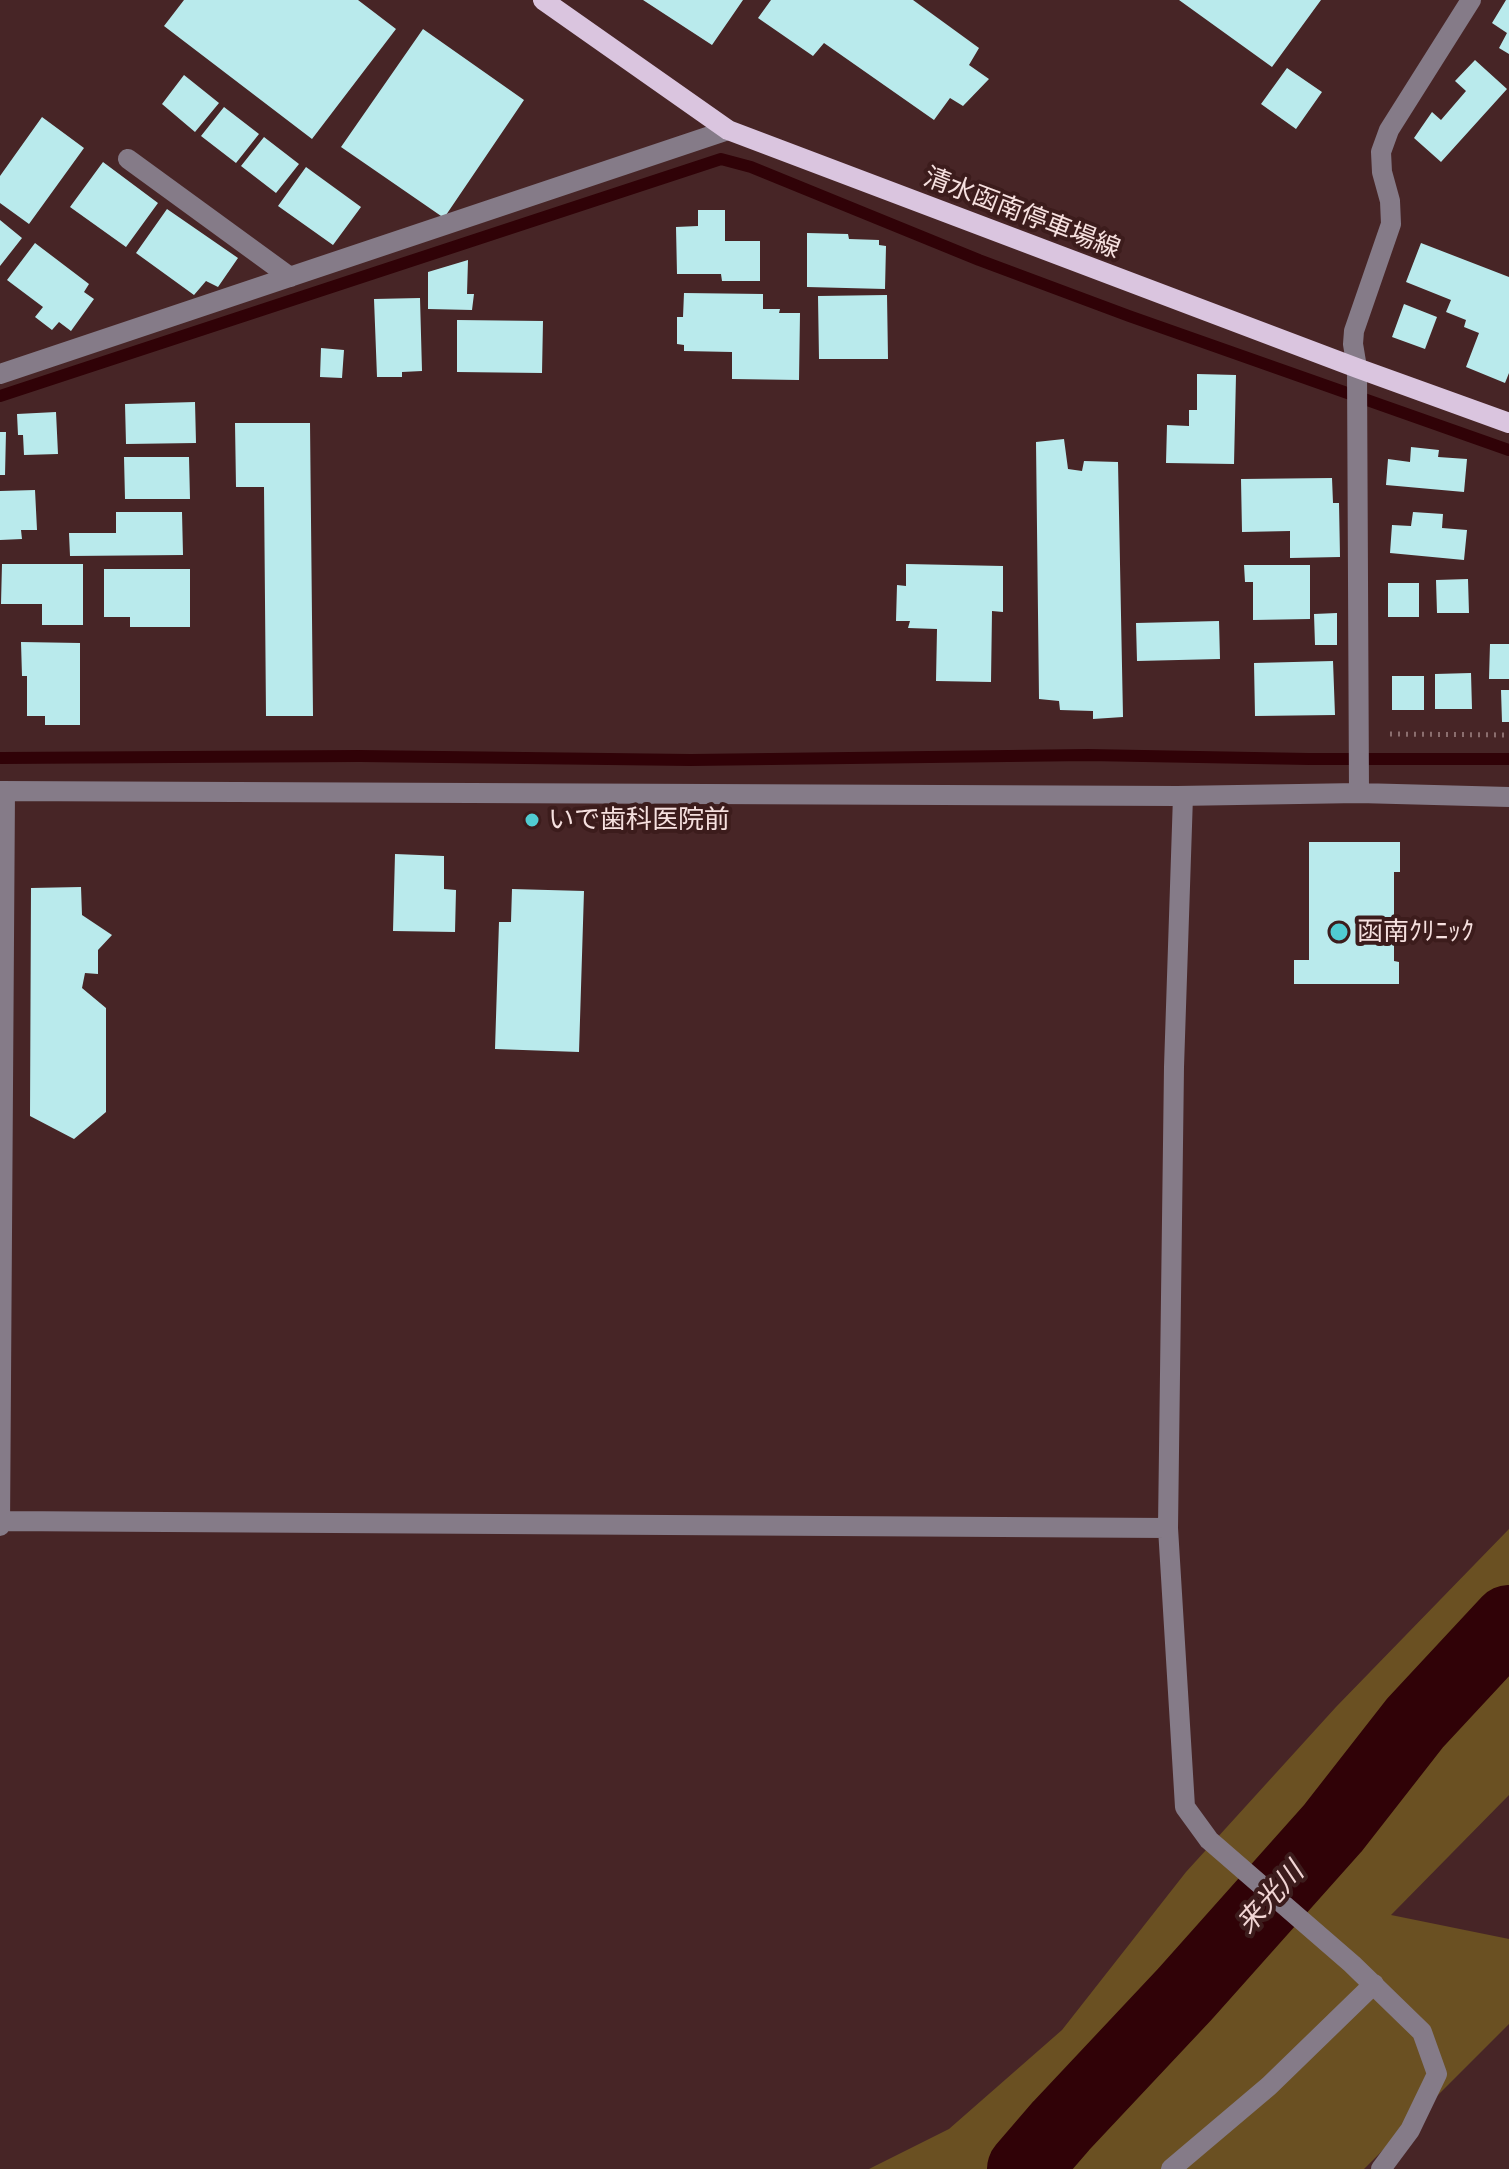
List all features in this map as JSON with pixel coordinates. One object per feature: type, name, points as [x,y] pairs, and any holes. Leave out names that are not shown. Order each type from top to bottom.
[{"type":"main road","name":"清水函南停車場線","points":[[543,0],[728,130],[1509,423]]},
{"type":"street","points":[[1359,793],[1357,368],[1354,331],[1391,224],[1381,152],[1389,130],[1471,0]]},
{"type":"street","points":[[0,374],[728,130]]},
{"type":"street","points":[[128,159],[290,277]]},
{"type":"street","points":[[1168,1528],[0,1523],[3,791],[1183,796],[1359,793],[1509,797]]},
{"type":"street","points":[[1183,796],[1174,1067],[1168,1528],[1185,1807],[1209,1840],[1352,1964],[1422,2032],[1437,2074],[1410,2130],[1381,2169]]},
{"type":"street","points":[[1171,2169],[1269,2086],[1374,1984]]},
{"type":"path","points":[[1359,734],[1509,735]]},
{"type":"shaded area","points":[[1509,1529],[1509,1795],[1391,1915],[1509,1939],[1509,2024],[1364,2169],[869,2169],[949,2129],[1062,2030],[1186,1872],[1336,1707]]},
{"type":"building","points":[[184,0],[358,0],[396,29],[312,139],[164,26]]},
{"type":"building","points":[[643,0],[743,0],[712,45]]},
{"type":"building","points":[[771,0],[913,0],[979,48],[969,65],[989,79],[963,106],[950,98],[934,120],[824,43],[813,56],[758,18]]},
{"type":"building","points":[[1179,0],[1321,0],[1272,67]]},
{"type":"building","points":[[1506,0],[1509,0],[1509,54],[1499,48],[1507,33],[1492,23]]},
{"type":"building","points":[[423,29],[524,100],[444,218],[341,147]]},
{"type":"building","points":[[1475,60],[1507,89],[1441,162],[1414,138],[1432,112],[1441,120],[1466,91],[1455,81]]},
{"type":"building","points":[[1287,68],[1322,92],[1296,129],[1261,104]]},
{"type":"building","points":[[184,75],[219,103],[195,132],[162,104]]},
{"type":"building","points":[[224,107],[259,134],[236,163],[201,136]]},
{"type":"building","points":[[42,117],[84,148],[29,224],[0,203],[0,176]]},
{"type":"building","points":[[264,137],[299,164],[276,193],[241,166]]},
{"type":"building","points":[[103,162],[158,203],[126,247],[70,207]]},
{"type":"building","points":[[306,167],[361,207],[333,245],[278,206]]},
{"type":"building","points":[[167,209],[238,258],[218,287],[206,281],[194,295],[136,253]]},
{"type":"building","points":[[698,210],[725,210],[725,241],[760,241],[760,281],[722,281],[721,274],[677,274],[676,227],[698,226]]},
{"type":"building","points":[[0,220],[22,238],[0,266]]},
{"type":"building","points":[[807,233],[848,234],[849,239],[879,240],[879,245],[886,246],[885,289],[807,287]]},
{"type":"building","points":[[35,243],[89,284],[84,292],[94,299],[71,331],[59,322],[52,330],[35,317],[43,307],[7,280]]},
{"type":"building","points":[[1421,243],[1509,277],[1509,373],[1505,383],[1466,367],[1479,333],[1464,327],[1466,320],[1446,312],[1451,300],[1406,282]]},
{"type":"building","points":[[468,260],[467,294],[474,294],[472,310],[428,309],[428,272]]},
{"type":"building","points":[[684,293],[763,294],[763,309],[800,313],[799,380],[732,379],[732,352],[684,351],[684,345],[677,344],[677,317],[683,317]]},
{"type":"building","points":[[887,295],[888,359],[819,359],[818,296]]},
{"type":"building","points":[[420,298],[422,371],[402,372],[402,377],[377,377],[374,299]]},
{"type":"building","points":[[1404,304],[1437,317],[1425,349],[1392,337]]},
{"type":"building","points":[[457,320],[543,321],[542,373],[457,372]]},
{"type":"building","points":[[321,348],[344,350],[342,378],[320,377]]},
{"type":"building","points":[[1197,374],[1236,375],[1234,464],[1166,463],[1167,425],[1189,426],[1189,410],[1197,410]]},
{"type":"building","points":[[195,402],[196,443],[126,444],[125,404]]},
{"type":"building","points":[[56,412],[58,454],[24,455],[23,435],[18,435],[17,414]]},
{"type":"building","points":[[235,423],[310,423],[313,716],[266,716],[264,487],[236,487]]},
{"type":"building","points":[[0,432],[6,432],[5,475],[0,475]]},
{"type":"building","points":[[1064,439],[1068,469],[1082,471],[1084,461],[1118,462],[1123,717],[1093,719],[1093,711],[1060,710],[1059,701],[1039,699],[1036,442]]},
{"type":"building","points":[[1411,447],[1439,450],[1438,457],[1467,459],[1464,492],[1386,485],[1388,459],[1410,462]]},
{"type":"building","points":[[124,457],[189,457],[190,499],[125,499]]},
{"type":"building","points":[[1332,478],[1333,503],[1339,503],[1340,557],[1290,558],[1290,531],[1242,532],[1241,479]]},
{"type":"building","points":[[35,490],[37,530],[21,530],[22,539],[0,540],[0,491]]},
{"type":"building","points":[[116,512],[182,512],[183,555],[70,556],[69,533],[116,533]]},
{"type":"building","points":[[1413,512],[1443,514],[1442,528],[1467,530],[1464,560],[1390,553],[1392,525],[1411,526]]},
{"type":"building","points":[[2,564],[83,564],[83,625],[42,625],[42,604],[1,604]]},
{"type":"building","points":[[906,564],[1003,566],[1003,612],[992,611],[991,682],[936,681],[937,629],[908,628],[910,621],[896,621],[897,585],[906,586]]},
{"type":"building","points":[[1244,565],[1310,565],[1310,619],[1253,620],[1253,582],[1245,582]]},
{"type":"building","points":[[104,569],[190,569],[190,627],[130,627],[130,617],[104,617]]},
{"type":"building","points":[[1468,579],[1469,613],[1437,613],[1436,580]]},
{"type":"building","points":[[1388,583],[1419,583],[1419,617],[1388,617]]},
{"type":"building","points":[[1337,613],[1337,645],[1315,645],[1314,614]]},
{"type":"building","points":[[1219,621],[1220,659],[1137,661],[1136,623]]},
{"type":"building","points":[[21,642],[80,643],[80,725],[45,725],[45,716],[27,716],[27,676],[22,676]]},
{"type":"building","points":[[1490,644],[1509,644],[1509,679],[1489,679]]},
{"type":"building","points":[[1333,661],[1335,715],[1255,716],[1254,663]]},
{"type":"building","points":[[1471,673],[1472,709],[1435,709],[1435,674]]},
{"type":"building","points":[[1392,676],[1424,676],[1424,710],[1392,710]]},
{"type":"building","points":[[1501,690],[1509,690],[1509,722],[1502,722]]},
{"type":"building","points":[[1309,842],[1400,842],[1400,872],[1394,872],[1394,961],[1399,962],[1399,984],[1294,984],[1294,960],[1309,960]]},
{"type":"building","points":[[395,854],[444,856],[444,889],[456,890],[455,932],[393,931]]},
{"type":"building","points":[[81,887],[82,915],[112,935],[98,950],[98,974],[85,973],[82,988],[106,1008],[106,1112],[74,1139],[30,1116],[31,888]]},
{"type":"building","points":[[512,889],[584,891],[579,1052],[495,1049],[499,922],[511,922]]},
{"type":"waterway","points":[[0,396],[721,159],[751,167],[979,260],[1129,316],[1509,450]]},
{"type":"waterway","points":[[0,758],[359,756],[691,760],[1088,755],[1509,759]]},
{"type":"waterway","name":"来光川","points":[[1024,2169],[1333,1828],[1415,1723],[1509,1622]]},
{"type":"place","name":"いで歯科医院前","points":[[532,820]]},
{"type":"place","name":"函南ｸﾘﾆｯｸ","points":[[1339,932]]}]
